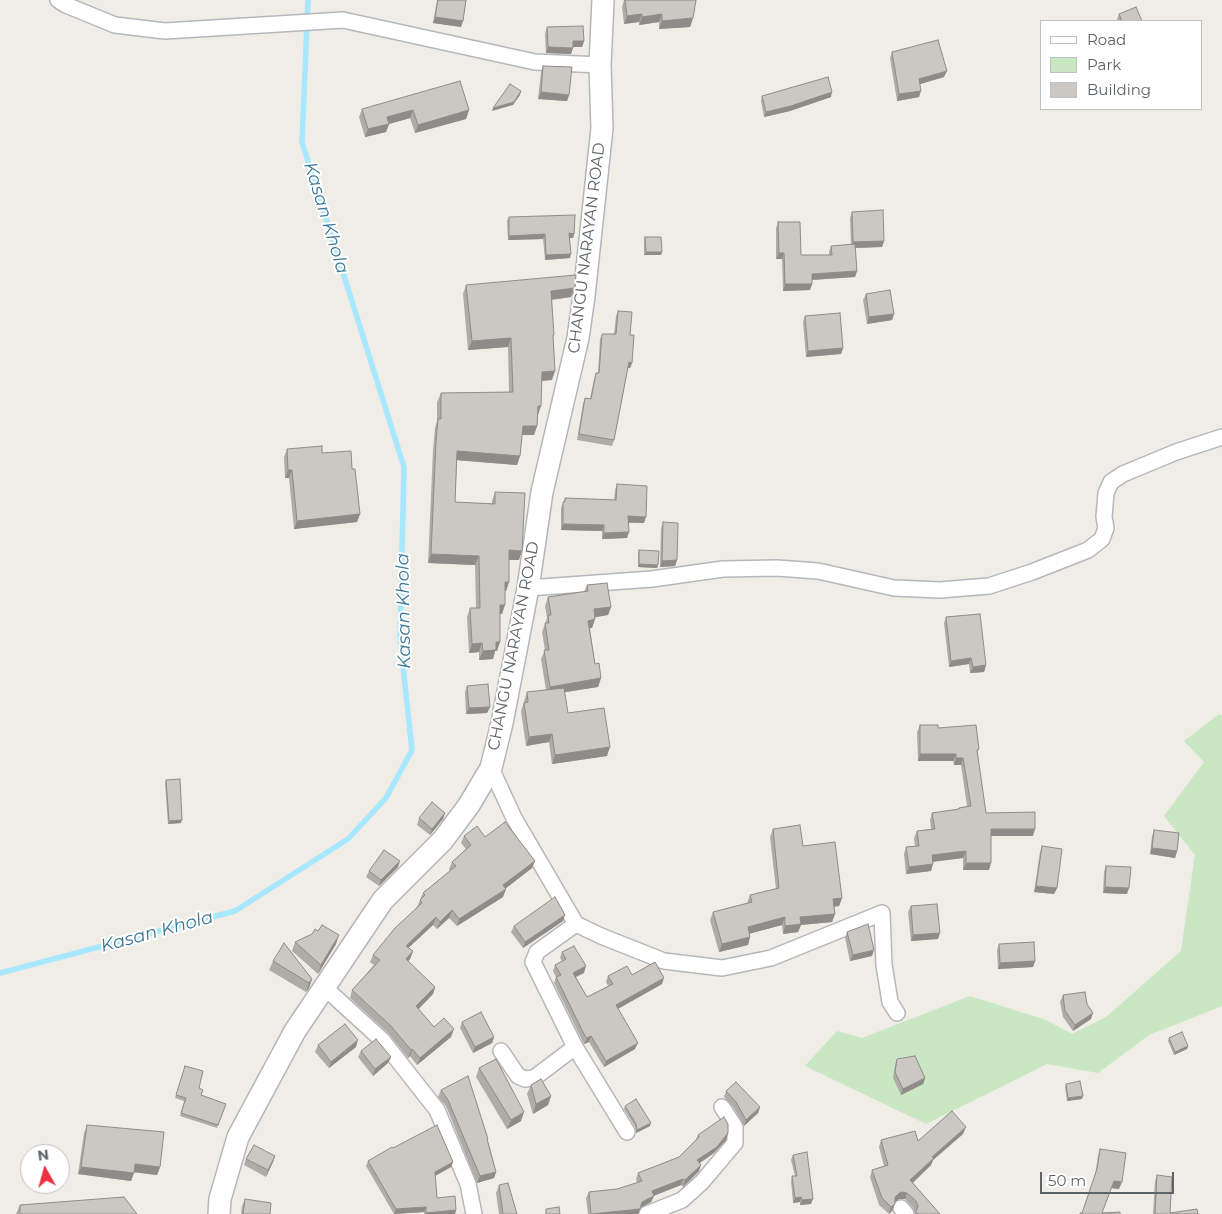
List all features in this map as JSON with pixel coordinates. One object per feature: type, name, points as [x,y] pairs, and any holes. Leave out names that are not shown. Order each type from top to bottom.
[{"type":"main road","name":"CHANGU NARAYAN ROAD","points":[[219,1214],[220,1199],[238,1137],[295,1031],[383,900],[443,840],[469,805],[491,768],[502,723],[528,588],[542,492],[578,338],[602,128],[600,65],[603,0]]},
{"type":"street","points":[[58,0],[115,25],[165,31],[342,20],[536,62],[600,65]]},
{"type":"street","points":[[528,588],[652,579],[723,570],[777,568],[818,571],[894,588],[940,590],[989,586],[1032,572],[1088,550],[1102,539],[1106,528],[1104,517],[1106,493],[1111,482],[1124,474],[1176,452],[1222,438]]},
{"type":"street","points":[[491,768],[524,834],[576,924],[664,961],[722,968],[771,958],[882,913],[884,965],[890,1002],[897,1013]]},
{"type":"street","points":[[576,924],[537,952],[533,962],[575,1047],[627,1132]]},
{"type":"street","points":[[324,986],[382,1040],[437,1110],[468,1184],[474,1214]]},
{"type":"street","points":[[501,1051],[518,1076],[525,1079],[534,1078],[575,1047]]},
{"type":"street","points":[[647,1214],[682,1200],[702,1182],[735,1143],[735,1127],[722,1107]]},
{"type":"green space","points":[[1219,714],[1222,716],[1222,1006],[1149,1035],[1098,1073],[1047,1064],[926,1124],[805,1066],[837,1031],[862,1038],[970,996],[1046,1020],[1072,1034],[1106,1017],[1181,951],[1195,855],[1164,816],[1204,762],[1184,741]]},
{"type":"building","points":[[438,0],[466,0],[463,21],[435,17]]},
{"type":"building","points":[[625,0],[696,0],[693,18],[662,21],[662,14],[642,17],[642,14],[627,16]]},
{"type":"building","points":[[1136,7],[1142,20],[1122,20],[1119,14]]},
{"type":"building","points":[[583,26],[584,41],[573,41],[573,48],[548,47],[547,27]]},
{"type":"building","points":[[938,40],[947,71],[919,79],[921,91],[899,94],[892,52]]},
{"type":"building","points":[[543,66],[572,67],[569,95],[541,92]]},
{"type":"building","points":[[828,77],[832,92],[791,106],[766,112],[762,96]]},
{"type":"building","points":[[460,81],[469,110],[418,125],[413,110],[387,117],[389,124],[368,129],[362,109]]},
{"type":"building","points":[[510,84],[521,91],[514,102],[493,108]]},
{"type":"building","points":[[883,210],[884,241],[853,242],[852,212]]},
{"type":"building","points":[[575,215],[574,234],[569,233],[571,254],[546,255],[545,234],[509,236],[509,217]]},
{"type":"building","points":[[778,222],[800,222],[801,255],[832,255],[831,246],[855,244],[857,271],[812,274],[812,284],[785,284],[784,253],[779,253]]},
{"type":"building","points":[[645,237],[661,237],[662,252],[646,252]]},
{"type":"building","points":[[576,275],[575,288],[551,291],[555,371],[542,372],[541,406],[538,406],[537,426],[523,426],[520,456],[457,451],[455,502],[495,504],[495,492],[525,493],[522,551],[509,550],[509,582],[505,582],[505,605],[500,605],[500,642],[496,642],[496,650],[483,651],[482,643],[472,644],[470,608],[480,608],[479,556],[431,554],[436,441],[438,419],[441,419],[441,393],[513,392],[511,338],[472,341],[466,285]]},
{"type":"building","points":[[890,290],[894,314],[869,317],[866,294]]},
{"type":"building","points":[[618,311],[632,312],[630,335],[634,335],[632,363],[629,362],[614,440],[579,434],[585,398],[591,399],[596,373],[599,373],[602,334],[616,334]]},
{"type":"building","points":[[840,313],[843,348],[808,351],[805,316]]},
{"type":"building","points":[[322,446],[322,453],[351,451],[352,469],[355,469],[360,514],[297,521],[292,470],[288,470],[287,449]]},
{"type":"building","points":[[617,484],[647,486],[646,517],[628,516],[629,532],[604,533],[604,525],[563,524],[563,502],[565,502],[565,498],[616,500]]},
{"type":"building","points":[[663,522],[678,523],[677,560],[662,561]]},
{"type":"building","points":[[639,550],[659,551],[658,565],[639,564]]},
{"type":"building","points":[[607,583],[611,607],[594,609],[595,619],[588,621],[595,664],[599,663],[601,678],[550,687],[544,650],[549,650],[545,623],[549,623],[548,615],[551,615],[548,597],[588,591],[587,585]]},
{"type":"building","points":[[980,614],[986,665],[973,667],[971,658],[951,661],[946,617]]},
{"type":"building","points":[[488,684],[490,707],[469,708],[467,686]]},
{"type":"building","points":[[564,688],[568,713],[604,708],[610,747],[555,755],[552,734],[529,737],[524,703],[528,702],[527,692]]},
{"type":"building","points":[[920,725],[938,725],[938,728],[976,725],[979,749],[977,750],[986,813],[1035,812],[1035,829],[991,829],[991,863],[966,863],[966,851],[932,855],[933,864],[909,867],[906,847],[919,846],[917,831],[935,829],[932,813],[971,806],[963,758],[956,758],[956,754],[920,754]]},
{"type":"building","points":[[180,779],[182,820],[169,821],[166,780]]},
{"type":"building","points":[[432,802],[445,813],[432,829],[419,818]]},
{"type":"building","points":[[505,822],[535,861],[503,885],[506,889],[459,919],[452,910],[440,922],[436,917],[406,946],[413,951],[406,959],[435,987],[416,1006],[434,1027],[444,1018],[454,1029],[420,1058],[391,1026],[352,990],[380,960],[373,955],[395,928],[422,903],[420,900],[425,895],[423,893],[456,866],[452,862],[471,845],[464,836],[477,826],[485,837]]},
{"type":"building","points":[[800,825],[803,846],[835,842],[842,898],[833,899],[835,914],[800,917],[801,924],[785,926],[785,917],[748,927],[750,937],[722,944],[713,912],[752,902],[750,895],[779,888],[773,829]]},
{"type":"building","points":[[1154,830],[1179,833],[1177,851],[1152,848]]},
{"type":"building","points":[[1042,846],[1062,849],[1057,888],[1036,886]]},
{"type":"building","points":[[384,850],[400,861],[381,880],[369,871]]},
{"type":"building","points":[[1106,866],[1131,867],[1129,888],[1105,887]]},
{"type":"building","points":[[555,897],[565,915],[525,942],[514,926]]},
{"type":"building","points":[[937,904],[940,933],[913,935],[911,906]]},
{"type":"building","points":[[868,924],[874,950],[853,955],[847,932]]},
{"type":"building","points":[[322,925],[339,935],[321,965],[295,942],[312,934],[315,929],[318,931]]},
{"type":"building","points":[[1034,942],[1035,961],[1000,963],[999,944]]},
{"type":"building","points":[[284,943],[312,979],[309,983],[273,961]]},
{"type":"building","points":[[574,946],[586,966],[573,973],[587,997],[613,984],[608,976],[627,966],[632,975],[655,962],[664,978],[616,1005],[638,1043],[606,1061],[591,1036],[587,1038],[585,1036],[556,977],[561,975],[555,965],[566,959],[562,952]]},
{"type":"building","points":[[1085,992],[1087,1004],[1093,1013],[1075,1025],[1065,1011],[1063,995]]},
{"type":"building","points":[[481,1012],[494,1037],[475,1047],[462,1022]]},
{"type":"building","points":[[345,1024],[358,1040],[331,1062],[318,1045]]},
{"type":"building","points":[[1182,1032],[1188,1046],[1175,1052],[1169,1038]]},
{"type":"building","points":[[376,1039],[391,1057],[375,1069],[361,1051]]},
{"type":"building","points":[[915,1056],[925,1078],[903,1089],[895,1072],[897,1059]]},
{"type":"building","points":[[496,1059],[524,1112],[511,1120],[479,1068]]},
{"type":"building","points":[[185,1066],[203,1071],[199,1088],[203,1090],[201,1095],[226,1104],[218,1125],[181,1113],[186,1098],[176,1095]]},
{"type":"building","points":[[468,1076],[488,1139],[496,1172],[480,1176],[448,1100],[441,1090]]},
{"type":"building","points":[[541,1079],[551,1096],[536,1104],[531,1085]]},
{"type":"building","points":[[1080,1081],[1083,1096],[1068,1098],[1066,1084]]},
{"type":"building","points":[[736,1082],[760,1107],[746,1120],[736,1102],[726,1091]]},
{"type":"building","points":[[636,1099],[651,1123],[637,1130],[636,1124],[625,1106]]},
{"type":"building","points":[[952,1111],[966,1127],[932,1157],[934,1158],[910,1180],[940,1214],[918,1214],[916,1212],[918,1206],[916,1201],[907,1193],[901,1192],[895,1197],[895,1204],[891,1207],[882,1198],[872,1170],[888,1165],[881,1140],[915,1131],[918,1141]]},
{"type":"building","points":[[724,1117],[728,1124],[728,1133],[717,1147],[697,1160],[701,1165],[685,1180],[683,1179],[652,1191],[654,1196],[642,1202],[640,1209],[591,1214],[589,1192],[617,1189],[642,1181],[638,1173],[679,1157],[699,1137],[698,1135]]},
{"type":"building","points":[[87,1125],[164,1132],[160,1167],[135,1164],[134,1173],[81,1167]]},
{"type":"building","points":[[437,1125],[453,1162],[435,1172],[437,1198],[455,1196],[456,1210],[426,1213],[426,1207],[396,1209],[368,1161]]},
{"type":"building","points":[[254,1145],[275,1156],[268,1170],[246,1159]]},
{"type":"building","points":[[1100,1149],[1126,1153],[1122,1182],[1114,1181],[1102,1213],[1120,1212],[1120,1214],[1080,1214],[1082,1213],[1097,1169]]},
{"type":"building","points":[[807,1152],[813,1199],[802,1200],[801,1197],[795,1198],[792,1176],[797,1176],[793,1155]]},
{"type":"building","points":[[1157,1175],[1172,1177],[1170,1213],[1197,1209],[1198,1214],[1155,1214]]},
{"type":"building","points":[[508,1183],[517,1214],[503,1214],[499,1185]]},
{"type":"building","points":[[124,1197],[137,1214],[20,1214],[20,1205]]},
{"type":"building","points":[[245,1199],[271,1203],[270,1214],[243,1214]]},
{"type":"building","points":[[559,1207],[560,1214],[546,1214],[546,1209]]},
{"type":"waterway","name":"Kasan Khola","points":[[0,973],[235,911],[348,839],[386,798],[412,750],[400,638],[404,467],[302,142],[308,0]]}]
